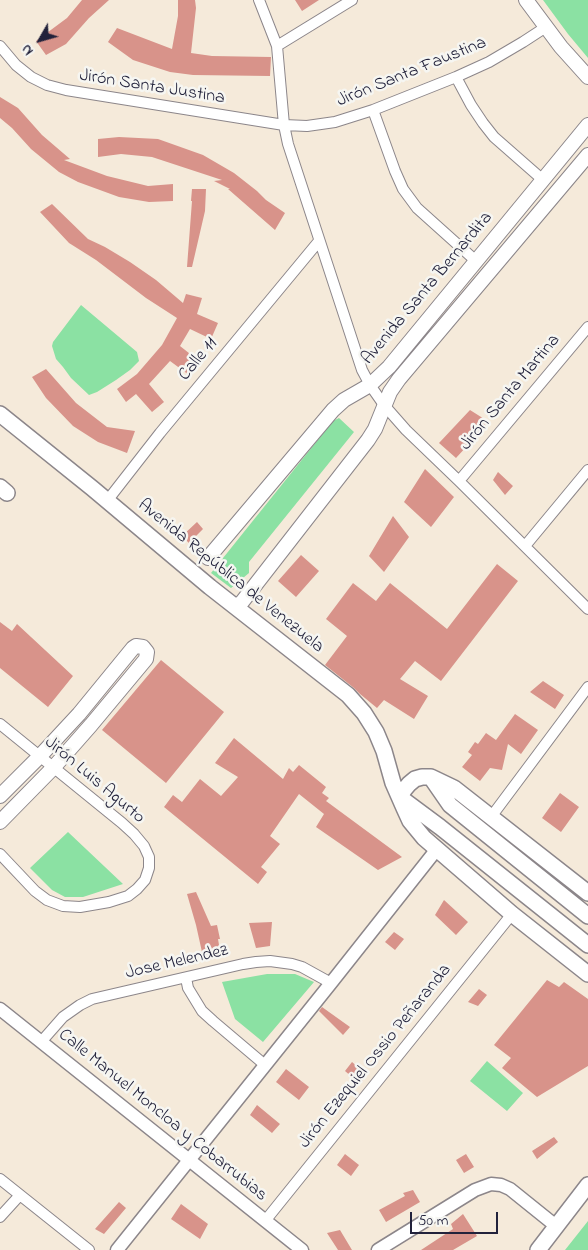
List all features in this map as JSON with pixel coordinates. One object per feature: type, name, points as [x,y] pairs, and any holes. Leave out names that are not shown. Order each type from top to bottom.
[{"type":"main road","points":[[526,0],[562,47],[588,76]]},
{"type":"main road","name":"Avenida Santa Bernardita","points":[[208,558],[333,410],[344,400],[370,385],[389,367],[588,125]]},
{"type":"main road","name":"Avenida Santa Bernardita","points":[[236,607],[368,440],[375,430],[390,392],[399,379],[588,155]]},
{"type":"main road","name":"Avenida República de Venezuela","points":[[0,414],[210,587],[348,695],[364,713],[380,741],[393,783],[410,821],[424,838],[512,914],[588,974]]},
{"type":"main road","points":[[0,796],[79,714],[133,648],[136,646],[143,647],[147,652],[146,659],[54,767],[0,822]]},
{"type":"main road","points":[[588,893],[454,788],[431,777],[422,777],[415,779],[400,797],[588,945]]},
{"type":"main road","points":[[431,777],[450,805],[588,916]]},
{"type":"main road","points":[[538,1250],[588,1185]]},
{"type":"street","points":[[259,0],[277,46],[284,125],[288,144],[362,370],[370,385],[384,406],[406,430],[459,480],[588,609]]},
{"type":"street","points":[[277,46],[352,0]]},
{"type":"street","name":"Jirón Santa Faustina","points":[[284,125],[307,126],[335,122],[373,110],[489,62],[546,27]]},
{"type":"street","name":"Jirón Santa Justina","points":[[0,46],[16,65],[31,77],[47,85],[66,90],[284,125]]},
{"type":"street","points":[[456,77],[482,123],[494,137],[543,180]]},
{"type":"street","points":[[373,110],[395,171],[404,189],[417,208],[476,261]]},
{"type":"street","name":"Calle 11","points":[[107,501],[160,433],[319,241]]},
{"type":"street","name":"Jirón Santa Martina","points":[[459,480],[588,327]]},
{"type":"street","points":[[525,546],[588,470]]},
{"type":"street","points":[[491,817],[588,687]]},
{"type":"street","name":"Jirón Luis Agurto","points":[[0,724],[134,834],[144,846],[149,857],[149,868],[145,880],[138,889],[128,896],[109,902],[63,906],[47,900],[35,891],[0,854]]},
{"type":"street","points":[[117,1250],[436,850]]},
{"type":"street","name":"Jirón Ezequiel Ossio Peñaranda","points":[[266,1220],[512,914]]},
{"type":"street","name":"Jose Melendez","points":[[42,1042],[63,1017],[92,999],[243,964],[270,961],[280,962],[302,967],[331,983]]},
{"type":"street","points":[[186,978],[188,988],[202,1011],[265,1065]]},
{"type":"street","name":"Calle Manuel Moncloa y Cobarrubias","points":[[0,1009],[302,1250]]},
{"type":"street","points":[[0,1179],[89,1250]]},
{"type":"street","points":[[378,1250],[475,1190],[491,1184],[501,1185],[510,1189],[556,1226]]},
{"type":"street","points":[[0,1217],[20,1194]]},
{"type":"green space","points":[[543,0],[588,0],[588,58],[568,34]]},
{"type":"green space","points":[[81,305],[137,352],[139,361],[116,380],[89,395],[71,378],[56,359],[52,346]]},
{"type":"green space","points":[[339,418],[354,432],[249,562],[249,573],[231,588],[211,573],[333,421]]},
{"type":"green space","points":[[68,832],[123,884],[83,897],[65,897],[52,890],[30,868]]},
{"type":"green space","points":[[267,974],[295,974],[314,982],[263,1042],[235,1019],[222,982]]},
{"type":"green space","points":[[487,1061],[523,1093],[507,1111],[470,1081]]},
{"type":"green space","points":[[588,1221],[588,1250],[565,1250]]},
{"type":"building","points":[[82,0],[109,0],[89,18],[66,44],[46,55],[36,41],[67,18]]},
{"type":"building","points":[[178,0],[195,0],[196,8],[191,53],[212,56],[271,57],[270,76],[193,75],[170,72],[133,60],[108,42],[117,28],[172,49],[178,16]]},
{"type":"building","points":[[295,0],[319,0],[302,11]]},
{"type":"building","points":[[0,97],[18,108],[42,135],[70,159],[64,160],[107,176],[148,186],[173,184],[173,201],[149,202],[119,197],[78,182],[59,172],[31,149],[0,118]]},
{"type":"building","points":[[119,137],[158,139],[203,155],[234,173],[285,213],[275,230],[228,189],[230,189],[214,181],[222,180],[152,157],[121,154],[98,157],[98,139]]},
{"type":"building","points":[[192,189],[206,189],[205,211],[192,267],[187,267],[192,201]]},
{"type":"building","points":[[52,204],[88,239],[130,262],[156,280],[183,303],[186,294],[202,298],[197,314],[218,323],[211,339],[190,329],[180,346],[199,361],[189,375],[170,361],[149,384],[164,402],[152,412],[136,394],[126,402],[117,389],[137,374],[162,345],[177,318],[69,243],[40,212]]},
{"type":"building","points":[[46,369],[76,403],[107,427],[135,431],[127,453],[98,442],[73,426],[46,398],[32,377]]},
{"type":"building","points":[[470,410],[489,422],[456,458],[439,443]]},
{"type":"building","points":[[425,469],[454,497],[431,527],[404,502]]},
{"type":"building","points":[[498,472],[513,486],[505,495],[493,480]]},
{"type":"building","points":[[393,516],[409,537],[384,572],[369,556]]},
{"type":"building","points":[[197,522],[203,529],[189,543],[182,536]]},
{"type":"building","points":[[301,555],[319,571],[296,597],[278,581]]},
{"type":"building","points":[[497,564],[518,581],[441,681],[415,661],[400,679],[428,696],[414,719],[384,700],[377,708],[325,665],[347,636],[326,619],[353,583],[376,601],[390,583],[447,629]]},
{"type":"building","points":[[0,622],[12,631],[17,624],[73,676],[48,707],[0,668]]},
{"type":"building","points":[[161,660],[224,712],[166,783],[102,730]]},
{"type":"building","points":[[543,681],[564,695],[555,709],[530,692]]},
{"type":"building","points":[[515,714],[538,730],[521,754],[508,744],[502,770],[490,768],[480,781],[462,767],[472,755],[468,752],[475,742],[478,744],[486,733],[496,740]]},
{"type":"building","points":[[234,738],[283,779],[289,768],[293,772],[299,765],[326,787],[322,793],[329,798],[326,801],[402,857],[378,870],[316,827],[324,814],[299,794],[270,836],[280,844],[261,867],[267,872],[258,884],[164,807],[173,795],[182,802],[200,779],[221,796],[238,777],[215,763]]},
{"type":"building","points":[[560,793],[579,807],[561,832],[542,818]]},
{"type":"building","points":[[196,892],[211,926],[217,925],[221,957],[204,961],[187,894]]},
{"type":"building","points":[[444,900],[468,922],[456,935],[435,915]]},
{"type":"building","points":[[272,922],[270,946],[256,948],[249,923]]},
{"type":"building","points":[[394,932],[404,939],[395,950],[385,942]]},
{"type":"building","points":[[547,980],[559,987],[564,982],[588,999],[588,1066],[537,1097],[502,1068],[511,1058],[494,1045]]},
{"type":"building","points":[[479,989],[487,995],[478,1006],[468,1002]]},
{"type":"building","points":[[322,1007],[350,1027],[343,1035],[319,1011]]},
{"type":"building","points":[[352,1062],[367,1075],[360,1084],[345,1071]]},
{"type":"building","points":[[286,1069],[309,1087],[299,1100],[276,1082]]},
{"type":"building","points":[[257,1105],[280,1124],[272,1133],[250,1115]]},
{"type":"building","points":[[554,1137],[558,1142],[537,1159],[532,1151]]},
{"type":"building","points":[[345,1154],[359,1165],[351,1176],[337,1165]]},
{"type":"building","points":[[466,1154],[474,1167],[464,1173],[456,1160]]},
{"type":"building","points":[[413,1190],[420,1202],[386,1222],[379,1210],[405,1196],[403,1193]]},
{"type":"building","points":[[119,1202],[126,1208],[104,1234],[95,1229]]},
{"type":"building","points":[[181,1204],[208,1224],[200,1239],[171,1219]]},
{"type":"building","points":[[463,1214],[477,1236],[453,1250],[421,1250],[453,1229],[451,1224]]},
{"type":"building","points":[[340,1230],[352,1250],[338,1250],[327,1233]]}]
